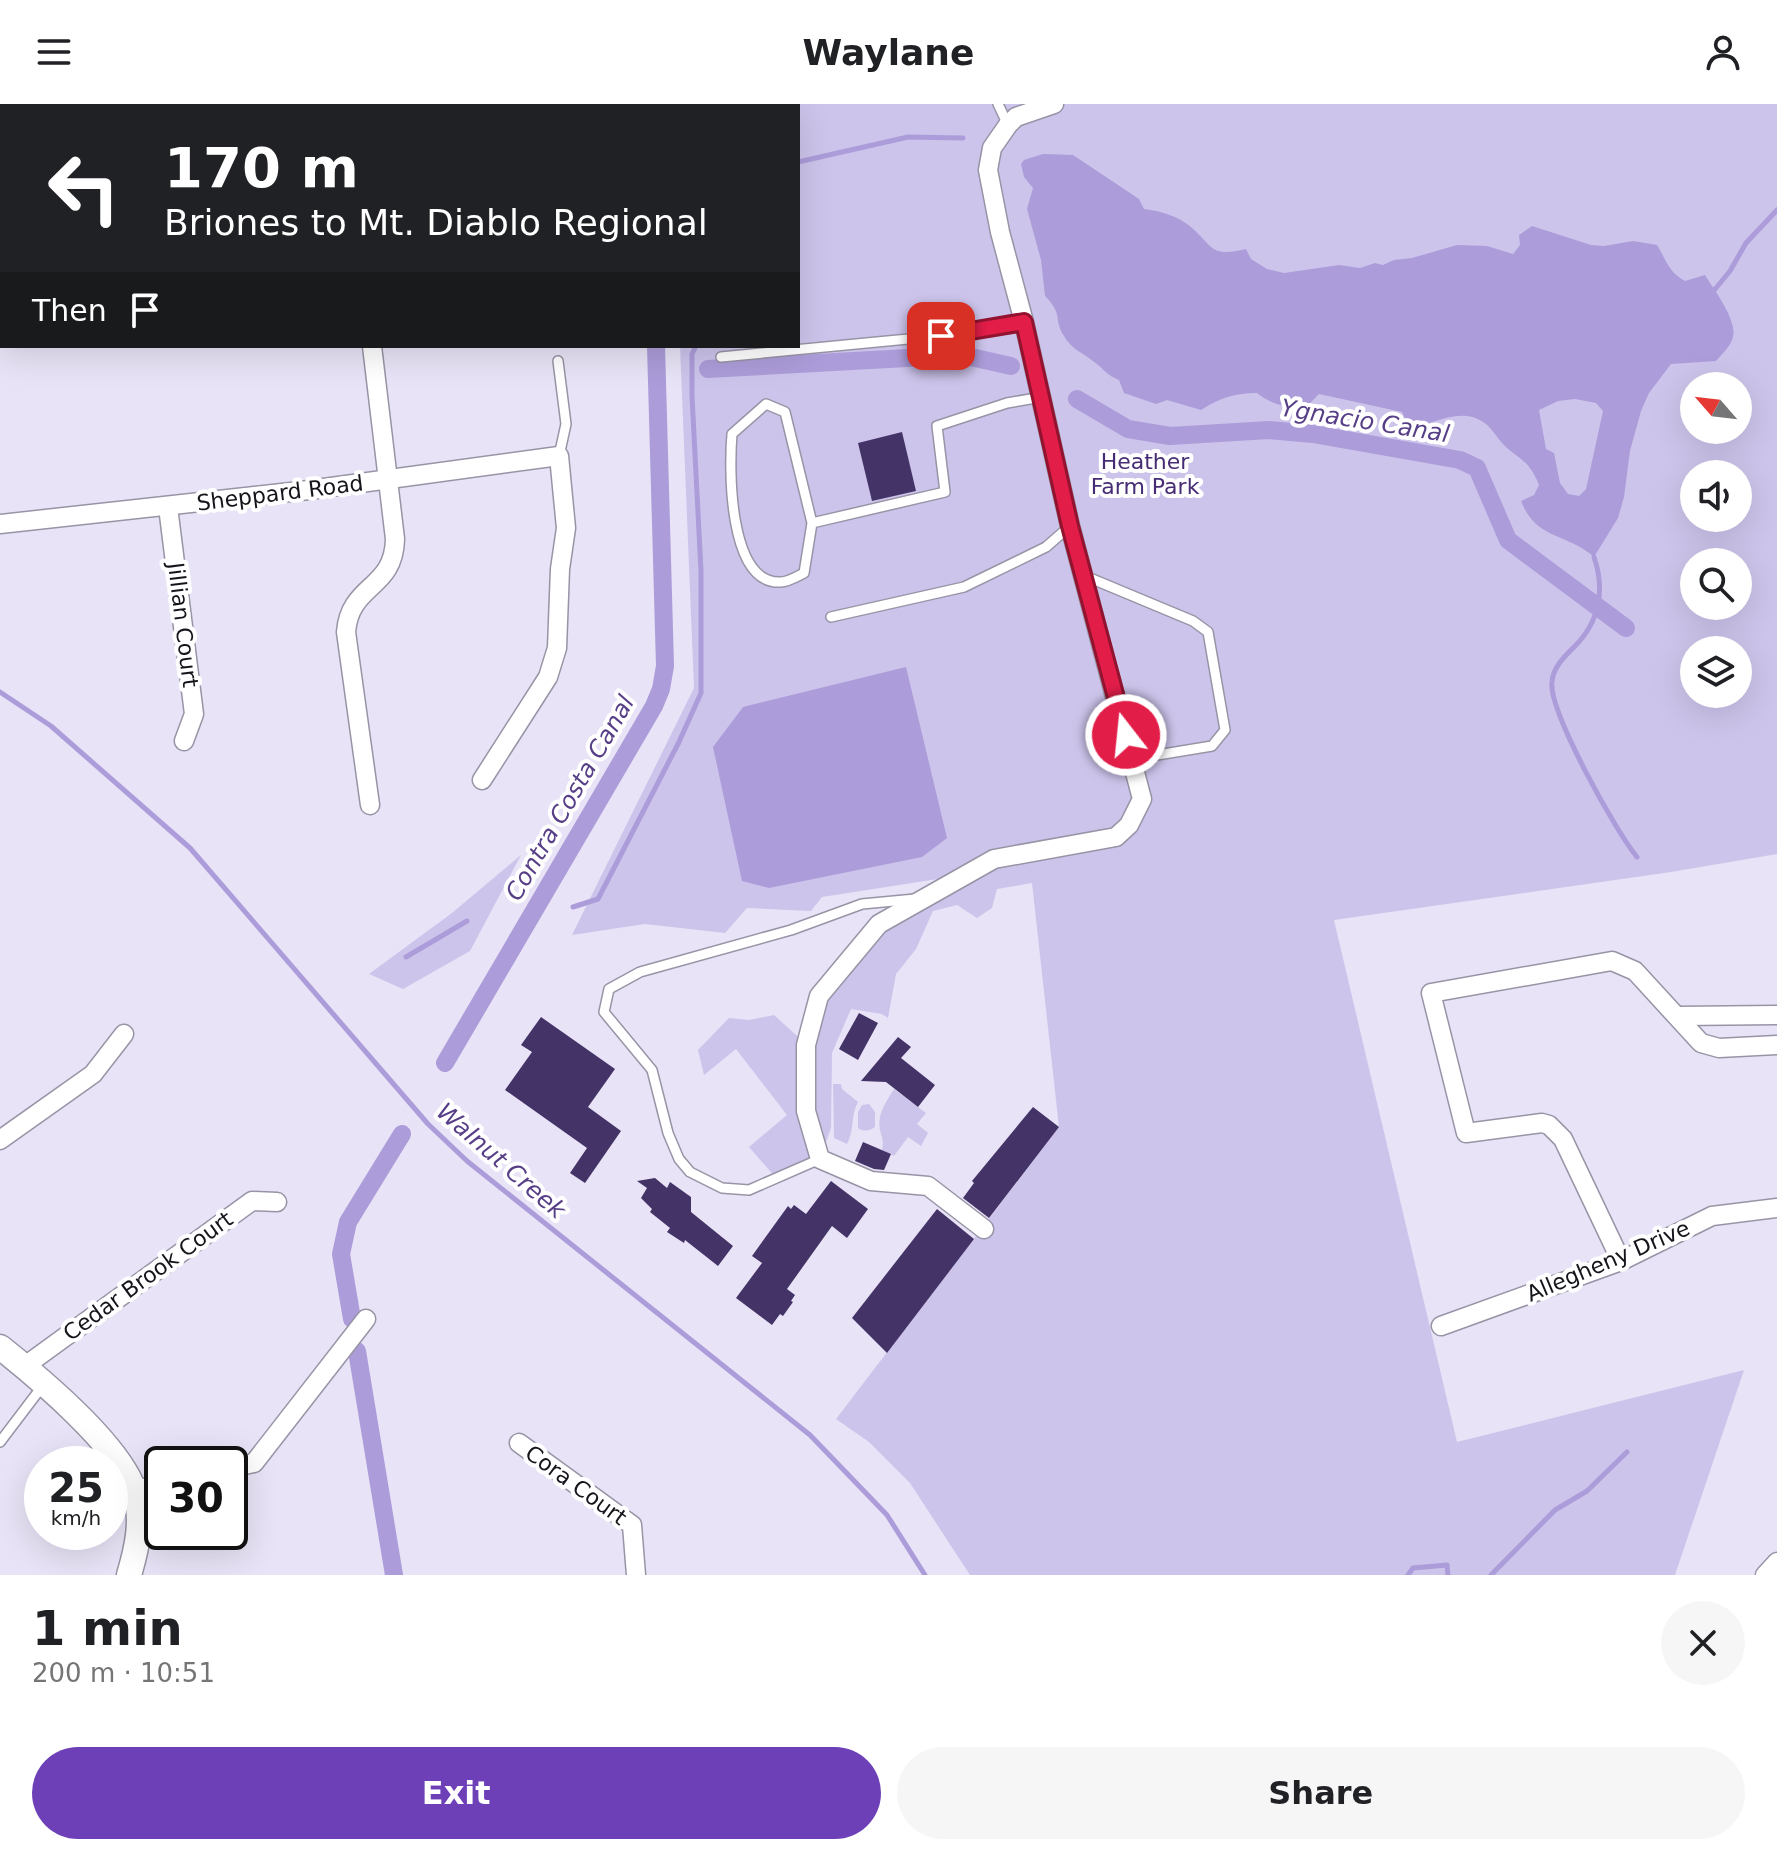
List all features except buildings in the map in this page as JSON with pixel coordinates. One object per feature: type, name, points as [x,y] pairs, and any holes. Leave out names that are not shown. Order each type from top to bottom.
[{"type":"street","points":[[984,1229],[928,1186],[871,1181],[820,1159],[806,1111],[806,1045],[819,996],[879,924],[994,859],[1116,837],[1129,825],[1142,799],[1070,526],[988,170],[992,148],[1016,117],[1054,104]]},
{"type":"street","points":[[370,805],[346,632],[351,608],[380,579],[394,557],[372,348]]},
{"type":"street","points":[[482,780],[548,677],[557,648],[560,569],[566,528],[559,456]]},
{"type":"street","name":"Sheppard Road","points":[[0,524],[168,507],[559,456]]},
{"type":"street","name":"Jillian Court","points":[[168,507],[194,714],[184,741]]},
{"type":"street","points":[[1616,1263],[1563,1139],[1549,1125],[1542,1123],[1466,1133],[1431,993],[1612,961],[1635,971],[1695,1038],[1708,1046],[1777,1045]]},
{"type":"street","points":[[1678,1016],[1777,1015]]},
{"type":"street","points":[[0,1140],[93,1074],[124,1034]]},
{"type":"street","name":"Cedar Brook Court","points":[[25,1366],[252,1201],[277,1202]]},
{"type":"street","name":"Allegheny Drive","points":[[1441,1326],[1616,1263],[1712,1216],[1777,1208]]},
{"type":"street","points":[[248,1464],[254,1463],[360,1326]]},
{"type":"street","points":[[0,1347],[44,1384],[123,1467],[134,1490],[139,1515],[138,1544],[129,1575]]},
{"type":"street","name":"Cora Court","points":[[519,1443],[632,1525],[636,1575]]},
{"type":"street","points":[[134,1490],[144,1488]]},
{"type":"street","points":[[1765,1575],[1777,1562]]},
{"type":"lane","points":[[998,104],[1008,125]]},
{"type":"lane","points":[[721,357],[971,333],[1024,322]]},
{"type":"lane","points":[[558,361],[566,424],[559,456]]},
{"type":"lane","points":[[812,523],[945,492],[937,426],[1007,403],[1042,397]]},
{"type":"lane","points":[[766,404],[785,412],[812,523],[804,573],[781,583],[759,576],[748,563],[735,523],[729,466],[732,434],[766,404]]},
{"type":"lane","points":[[831,617],[964,587],[1046,547],[1070,526]]},
{"type":"lane","points":[[1085,576],[1193,621],[1208,632],[1225,730],[1212,746],[1133,759]]},
{"type":"lane","points":[[820,1159],[749,1190],[722,1188],[690,1172],[679,1159],[668,1133],[652,1070],[604,1012],[609,989],[640,972],[791,930],[862,904],[926,897]]},
{"type":"lane","points":[[0,1442],[44,1384]]},
{"type":"green space","name":"Heather Farm Park","points":[[800,104],[1777,104],[1777,854],[1334,920],[1457,1442],[1744,1370],[1675,1575],[970,1575],[910,1483],[869,1442],[836,1419],[1059,1127],[1032,883],[997,889],[992,908],[977,918],[957,905],[933,911],[916,949],[896,974],[888,1018],[882,1014],[851,1009],[832,1053],[831,1128],[820,1159],[777,1179],[749,1147],[787,1115],[736,1049],[704,1075],[698,1050],[729,1018],[749,1020],[774,1015],[806,1044],[819,996],[879,924],[944,878],[822,897],[811,911],[747,908],[725,933],[645,924],[572,935],[694,688],[680,348],[800,348]]},
{"type":"green space","points":[[521,855],[470,951],[403,989],[369,974],[452,913]]},
{"type":"green space","points":[[833,1084],[841,1084],[842,1089],[858,1102],[847,1144],[834,1138]]},
{"type":"green space","points":[[894,1089],[926,1113],[917,1124],[928,1133],[921,1146],[908,1137],[894,1156],[882,1150],[879,1124],[883,1108]]},
{"type":"green space","points":[[869,1104],[875,1112],[875,1127],[862,1130],[858,1128],[858,1112],[862,1105]]},
{"type":"shaded area","points":[[1043,154],[1073,155],[1139,199],[1144,209],[1186,223],[1213,248],[1225,252],[1246,249],[1251,259],[1267,269],[1284,273],[1339,265],[1360,268],[1375,263],[1383,265],[1457,245],[1487,246],[1513,254],[1520,245],[1519,235],[1532,226],[1591,245],[1633,241],[1657,245],[1671,269],[1685,281],[1705,275],[1729,316],[1734,333],[1727,349],[1716,361],[1671,364],[1649,393],[1630,451],[1618,518],[1594,557],[1544,530],[1527,514],[1521,501],[1534,495],[1539,485],[1533,472],[1486,424],[1477,419],[1448,417],[1409,428],[1402,412],[1319,394],[1306,407],[1280,405],[1257,393],[1228,397],[1201,410],[1167,400],[1156,404],[1124,393],[1119,380],[1067,341],[1054,308],[1045,296],[1041,260],[1027,209],[1033,188],[1024,177],[1021,164],[1024,160]],"holes":[[[1575,399],[1596,403],[1603,411],[1586,489],[1579,496],[1568,494],[1560,483],[1554,453],[1546,449],[1539,410],[1558,401]]]},
{"type":"shaded area","points":[[906,667],[947,838],[922,857],[769,888],[742,881],[713,747],[743,707]]},
{"type":"waterway","points":[[800,162],[908,137],[963,138]]},
{"type":"waterway","points":[[1711,294],[1730,271],[1746,243],[1777,210]]},
{"type":"waterway","name":"Contra Costa Canal","points":[[445,1063],[654,706],[661,689],[665,666],[656,348]]},
{"type":"waterway","points":[[573,907],[598,899],[701,693],[701,571],[692,396],[692,354],[695,348]]},
{"type":"waterway","name":"Ygnacio Canal","points":[[708,369],[962,355],[1011,366]]},
{"type":"waterway","name":"Ygnacio Canal","points":[[1077,399],[1128,429],[1170,436],[1269,430],[1313,434],[1460,460],[1477,468],[1508,540],[1626,628]]},
{"type":"waterway","points":[[1594,557],[1599,581],[1595,615],[1583,636],[1555,671],[1552,682],[1554,697],[1585,771],[1637,857]]},
{"type":"waterway","name":"Walnut Creek","points":[[0,692],[51,726],[190,848],[428,1124],[467,1161],[810,1435],[887,1515],[925,1575]]},
{"type":"waterway","points":[[406,957],[467,921]]},
{"type":"waterway","name":"Contra Costa Canal","points":[[352,1319],[341,1254],[348,1222],[402,1134]]},
{"type":"waterway","name":"Contra Costa Canal","points":[[357,1351],[394,1575]]},
{"type":"waterway","points":[[1491,1575],[1555,1510],[1587,1491],[1627,1452]]},
{"type":"waterway","points":[[1408,1575],[1413,1568],[1447,1565],[1448,1575]]},
{"type":"route","points":[[941,336],[1024,322],[1070,526],[1126,735]]}]
